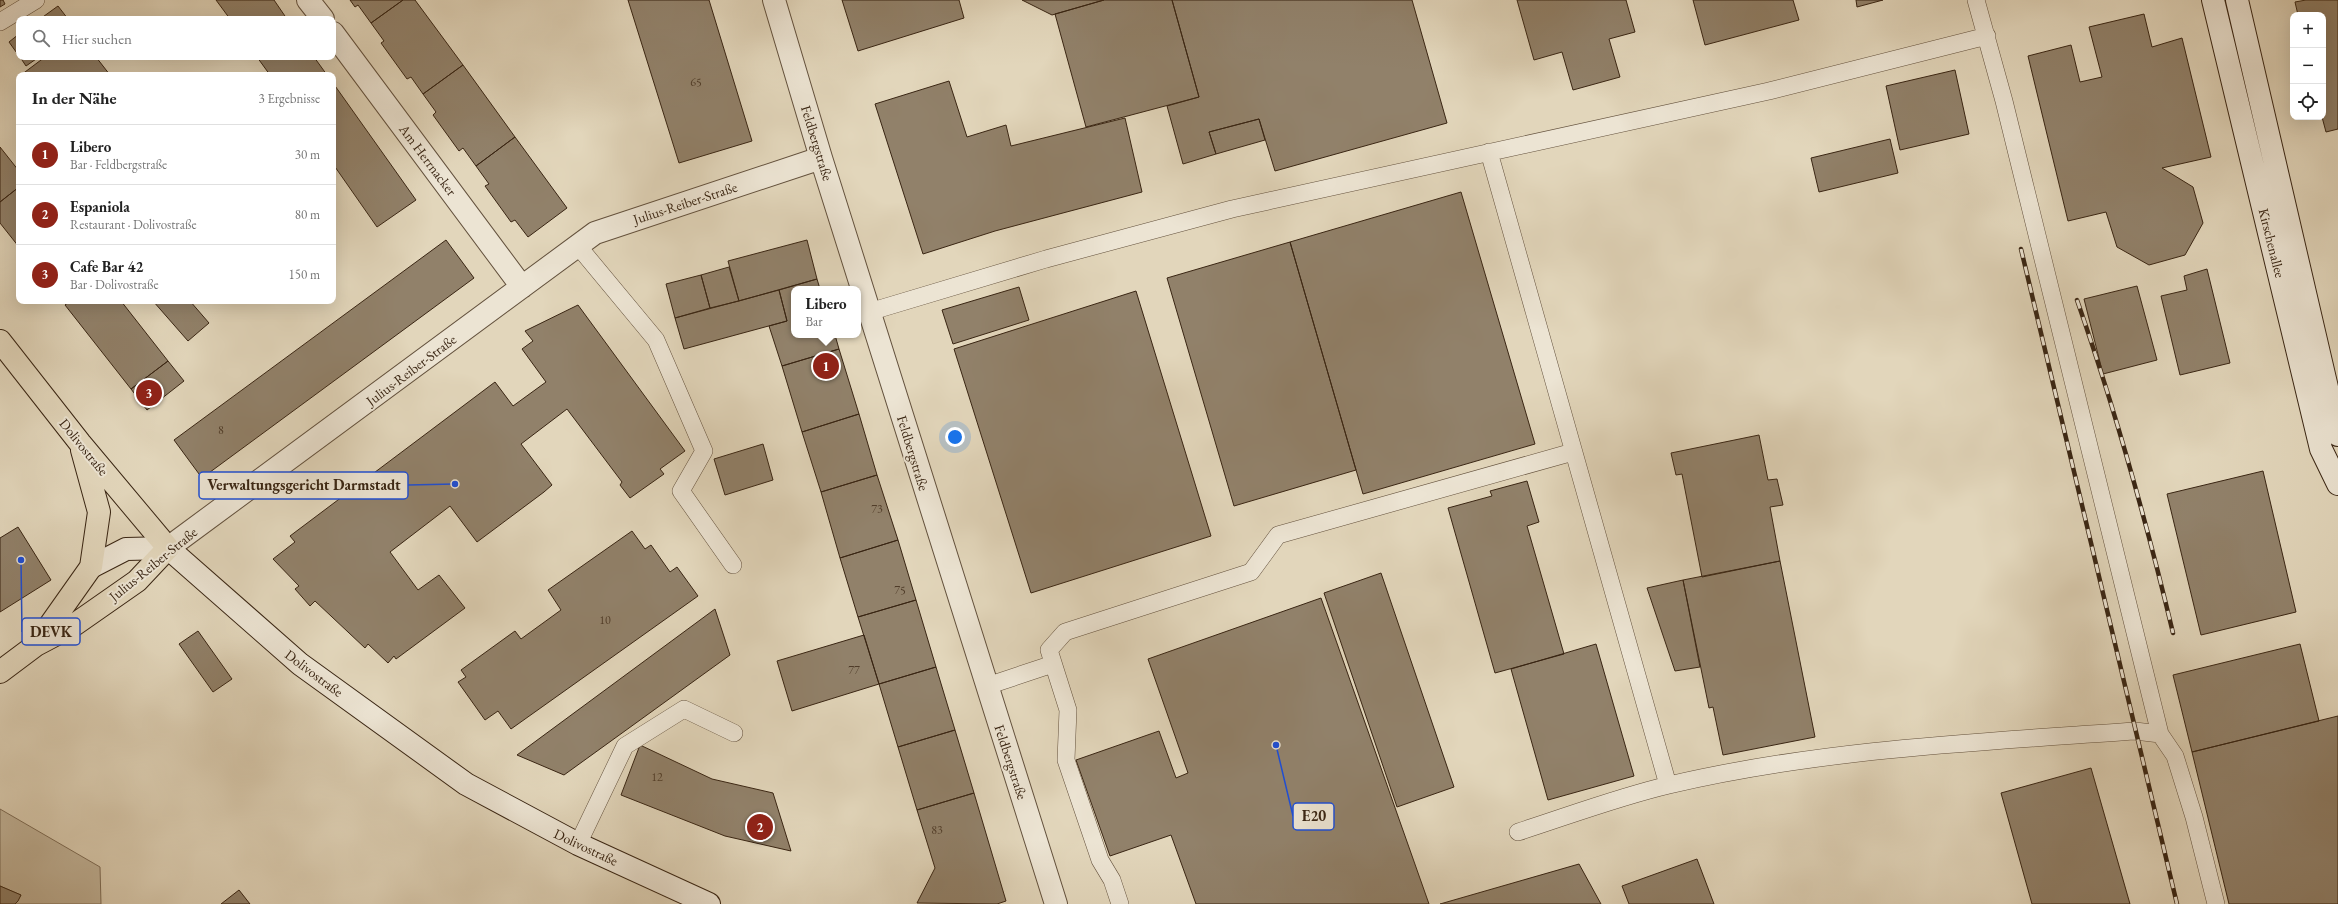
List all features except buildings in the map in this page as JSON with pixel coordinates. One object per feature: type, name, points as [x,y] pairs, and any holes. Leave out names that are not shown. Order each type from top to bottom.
[{"type":"main road","name":"Dolivostraße","points":[[0,341],[80,443],[168,548]]},
{"type":"main road","name":"Julius-Reiber-Straße","points":[[36,645],[91,567],[99,512],[80,443]]},
{"type":"main road","name":"Julius-Reiber-Straße","points":[[0,672],[36,645],[74,625],[137,581],[168,548]]},
{"type":"street","points":[[308,0],[320,16]]},
{"type":"street","name":"Feldbergstraße","points":[[774,0],[821,158],[1056,904]]},
{"type":"street","name":"Kirschenallee","points":[[2213,0],[2321,449],[2338,484]]},
{"type":"street","name":"Kirschenallee","points":[[2237,0],[2338,435]]},
{"type":"street","name":"Am Herrnacker","points":[[336,37],[522,287]]},
{"type":"street","name":"Julius-Reiber-Straße","points":[[168,548],[595,233],[821,158]]},
{"type":"street","points":[[91,567],[126,549],[168,548]]},
{"type":"street","name":"Dolivostraße","points":[[168,548],[300,664],[466,784],[578,844],[709,904]]},
{"type":"lane","points":[[0,22],[36,0]]},
{"type":"lane","points":[[1976,0],[1987,36],[2160,734],[2175,756],[2194,817],[2216,904]]},
{"type":"lane","points":[[870,312],[1046,259],[1232,209],[1769,91],[1987,36]]},
{"type":"lane","points":[[1489,152],[1668,786]]},
{"type":"lane","points":[[578,246],[656,340],[704,451],[681,491],[733,565]]},
{"type":"lane","points":[[1120,904],[1112,880],[1100,860],[1066,760],[1068,710],[1049,650],[1065,632],[1251,572],[1278,535],[1573,452]]},
{"type":"lane","points":[[987,686],[1053,664]]},
{"type":"lane","points":[[578,844],[625,746],[684,709],[734,733]]},
{"type":"lane","points":[[1518,832],[1668,786],[1756,768],[1917,746],[2136,731],[2160,734]]},
{"type":"shaded area","points":[[0,809],[100,867],[101,904],[15,904],[21,895],[0,886]]},
{"type":"railway","points":[[2021,249],[2177,904]]},
{"type":"railway","points":[[2077,300],[2129,465],[2173,633]]},
{"type":"place","name":"Libero","points":[[826,366]]},
{"type":"place","name":"Cafe Bar 42","points":[[149,393]]},
{"type":"place","name":"Verwaltungsgericht Darmstadt","points":[[455,484]]},
{"type":"place","name":"DEVK","points":[[21,560]]},
{"type":"place","name":"E20","points":[[1276,745]]},
{"type":"place","name":"Espaniola","points":[[760,827]]}]
